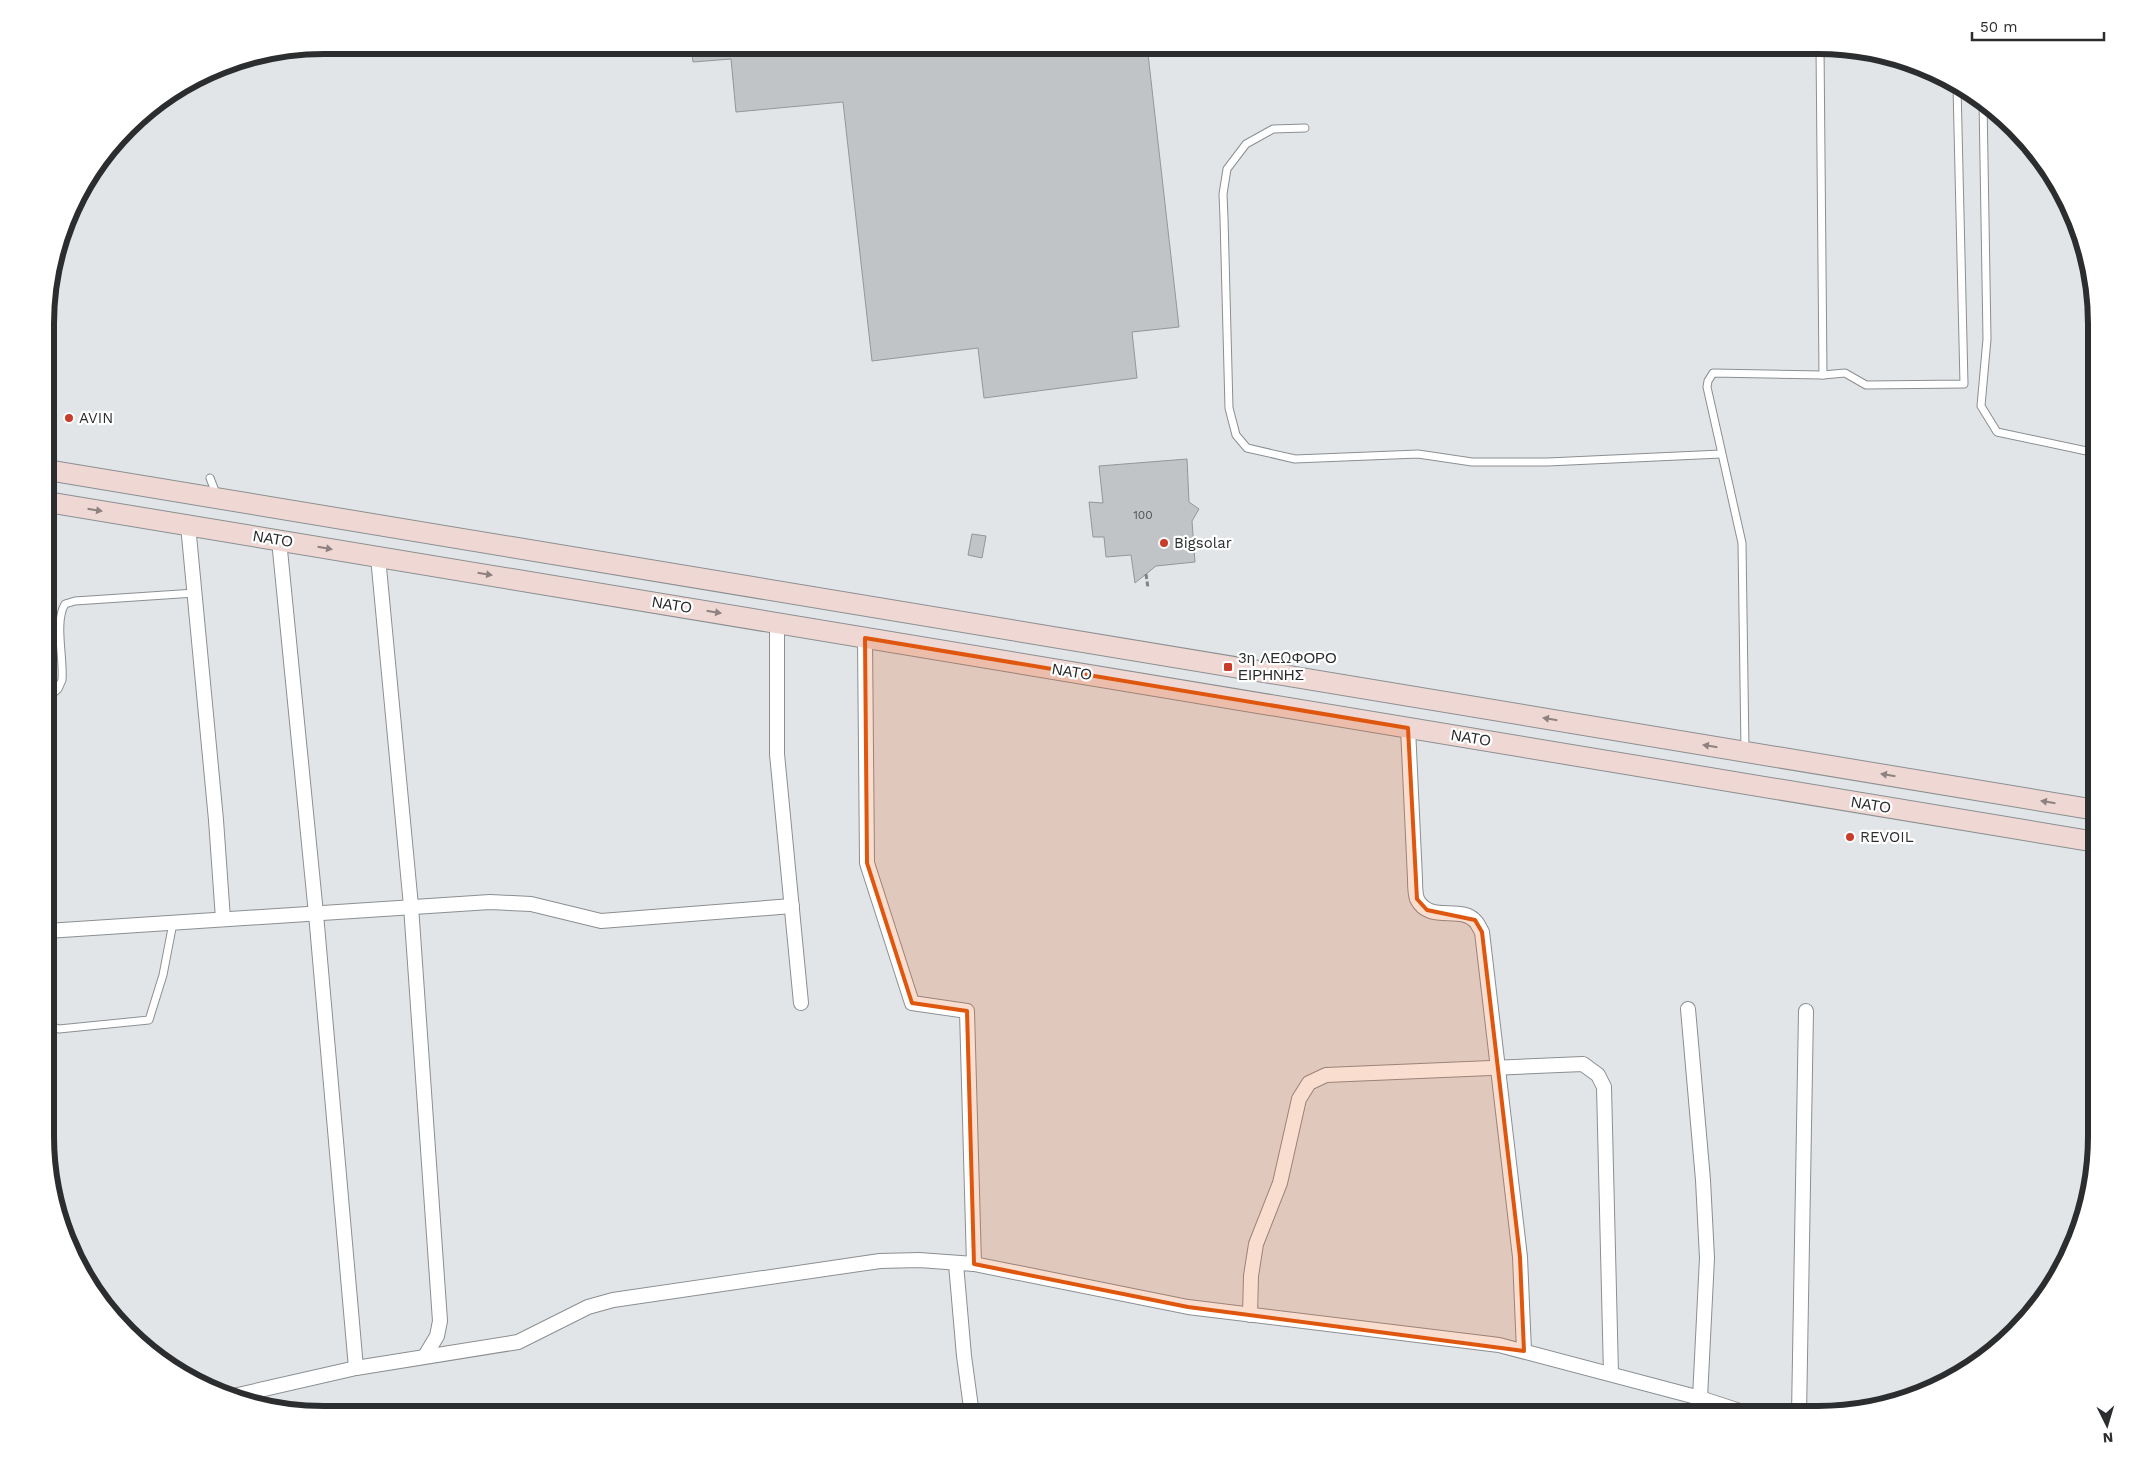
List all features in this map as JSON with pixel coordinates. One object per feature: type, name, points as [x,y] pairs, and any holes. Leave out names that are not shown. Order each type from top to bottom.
[{"type":"main road","name":"ΝΑΤΟ","points":[[54,471],[2088,809]]},
{"type":"main road","name":"ΝΑΤΟ","points":[[54,503],[2088,841]]},
{"type":"street","points":[[188,525],[216,820],[223,919]]},
{"type":"street","points":[[279,540],[316,914],[356,1368]]},
{"type":"street","points":[[378,557],[411,906],[440,1321],[437,1336],[425,1356]]},
{"type":"street","points":[[777,623],[777,754],[801,1003]]},
{"type":"street","points":[[865,638],[867,862],[912,1003],[967,1010],[974,1264]]},
{"type":"street","points":[[1408,728],[1415,879],[1418,899],[1427,910],[1441,914],[1463,915],[1475,920],[1482,932],[1520,1257],[1524,1351]]},
{"type":"street","points":[[54,930],[490,902],[531,904],[601,920],[792,906]]},
{"type":"street","points":[[1688,1009],[1703,1180],[1707,1258],[1700,1398]]},
{"type":"street","points":[[1799,1406],[1806,1011]]},
{"type":"street","points":[[1250,1315],[1251,1276],[1256,1244],[1280,1183],[1299,1099],[1309,1083],[1326,1076],[1583,1064],[1594,1070],[1602,1080],[1604,1093],[1611,1374]]},
{"type":"street","points":[[243,1394],[356,1368],[518,1342],[588,1308],[613,1300],[880,1261],[919,1260],[974,1264],[1188,1307],[1499,1345],[1724,1406]]},
{"type":"street","points":[[956,1264],[964,1356],[971,1406]]},
{"type":"lane","points":[[1820,54],[1823,374]]},
{"type":"lane","points":[[1745,752],[1742,543],[1721,454],[1707,387],[1708,381],[1713,374],[1846,373],[1866,384],[1964,384],[1957,92]]},
{"type":"lane","points":[[1983,111],[1987,339],[1981,406],[1997,432],[2088,451]]},
{"type":"lane","points":[[1305,128],[1273,129],[1246,144],[1227,169],[1224,218],[1229,408],[1236,435],[1247,448],[1295,459],[1418,454],[1472,462],[1548,462],[1721,454]]},
{"type":"lane","points":[[210,478],[218,498]]},
{"type":"lane","points":[[54,693],[62,680],[61,620],[65,604],[75,601],[195,593]]},
{"type":"lane","points":[[54,1027],[59,1029],[149,1020],[163,975],[173,922]]},
{"type":"path","points":[[1146,574],[1148,588]]},
{"type":"highlighted area","points":[[865,638],[1408,728],[1417,899],[1427,910],[1475,920],[1482,932],[1520,1257],[1524,1351],[1188,1307],[974,1264],[967,1011],[912,1003],[867,863]]},
{"type":"building","points":[[692,54],[1148,54],[1179,327],[1132,332],[1137,378],[984,398],[978,348],[872,361],[843,102],[736,112],[731,59],[693,62]]},
{"type":"building","points":[[1187,459],[1189,502],[1199,509],[1192,521],[1195,562],[1156,566],[1135,583],[1131,555],[1106,557],[1104,537],[1093,537],[1089,502],[1103,503],[1099,466]]},
{"type":"building","points":[[972,534],[986,536],[982,558],[968,555]]},
{"type":"place","name":"AVIN","points":[[69,418]]},
{"type":"place","name":"Bigsolar","points":[[1164,543]]},
{"type":"place","name":"3η ΛΕΩΦΟΡΟ ΕΙΡΗΝΗΣ","points":[[1228,667]]},
{"type":"place","name":"REVOIL","points":[[1850,837]]}]
